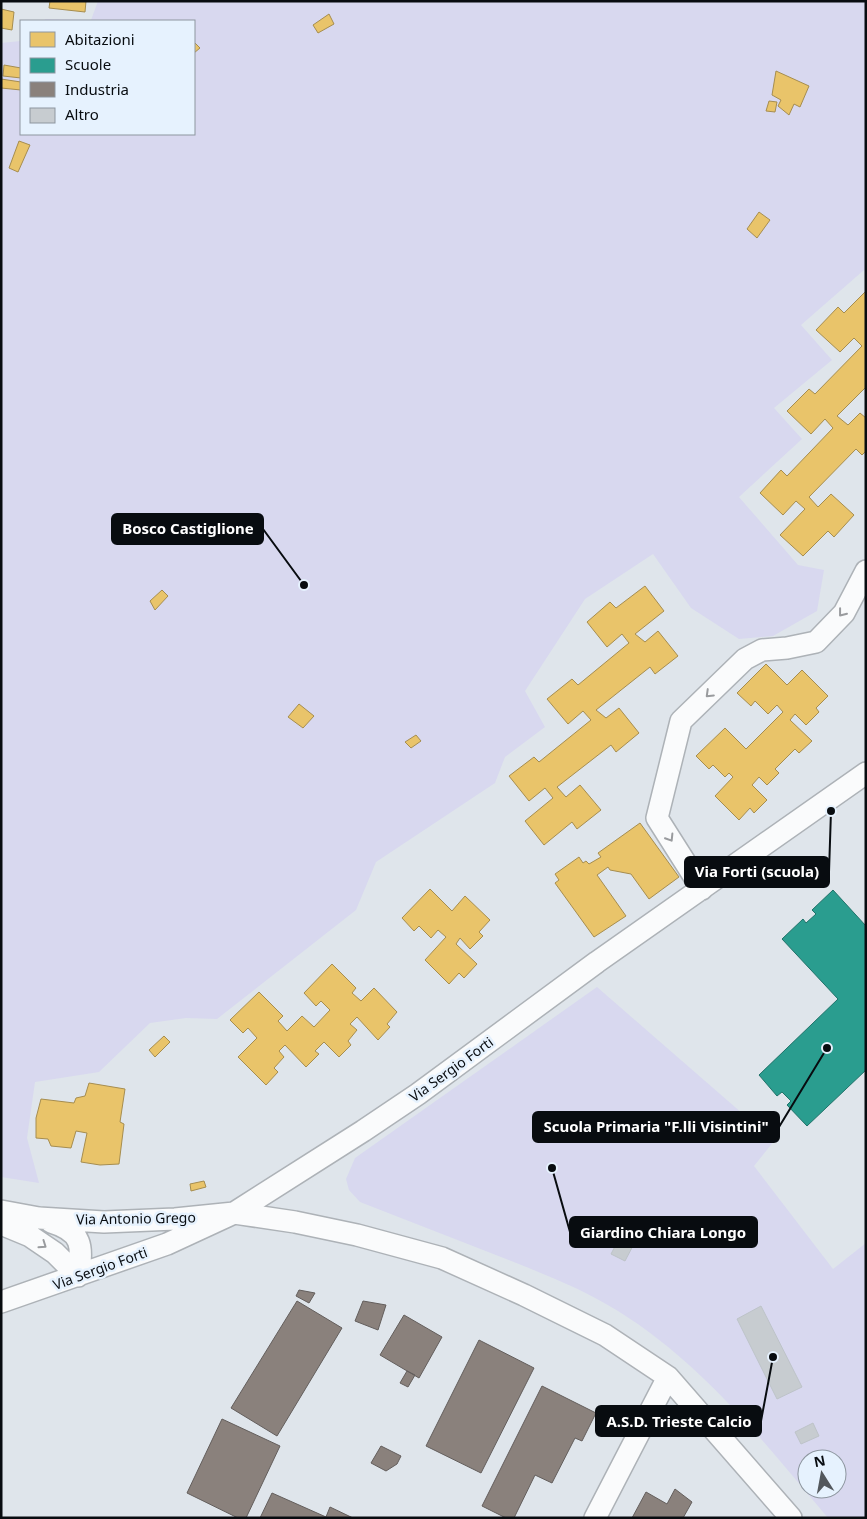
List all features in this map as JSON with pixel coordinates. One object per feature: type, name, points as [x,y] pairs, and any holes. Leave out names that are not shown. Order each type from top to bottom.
[{"type":"street","points":[[702,889],[657,818],[681,721],[745,659],[762,650],[787,648],[816,642],[844,613],[866,571]]},
{"type":"street","name":"Via Sergio Forti","points":[[1,1302],[167,1244],[234,1213],[418,1094],[597,962],[866,773]]},
{"type":"street","name":"Via Antonio Grego","points":[[1,1211],[39,1218],[104,1222],[175,1219],[234,1213]]},
{"type":"street","points":[[234,1213],[295,1222],[357,1235],[442,1258],[524,1295],[605,1335],[668,1377],[791,1518]]},
{"type":"street","name":"Via Antonio Grego","points":[[39,1218],[62,1226],[74,1233],[79,1243],[81,1256],[78,1276]]},
{"type":"street","points":[[1,1224],[30,1236],[55,1254],[78,1276]]},
{"type":"street","points":[[595,1518],[668,1377]]},
{"type":"shaded area","points":[[98,1],[866,1],[866,271],[864,270],[801,325],[832,360],[774,408],[802,439],[739,497],[798,565],[824,570],[817,611],[773,636],[739,639],[691,608],[653,554],[585,599],[525,691],[545,727],[505,757],[495,783],[376,862],[356,910],[217,1019],[186,1018],[150,1023],[99,1072],[35,1082],[27,1138],[39,1183],[1,1177],[1,43],[20,41],[20,135],[195,135],[195,20],[91,20]]},
{"type":"shaded area","points":[[45,19],[91,20],[44,20]]},
{"type":"shaded area","points":[[597,987],[774,1141],[754,1166],[833,1269],[866,1243],[866,1518],[828,1518],[812,1499],[847,1499],[847,1449],[797,1449],[797,1481],[756,1433],[705,1380],[649,1332],[618,1311],[590,1295],[546,1275],[360,1202],[349,1190],[346,1179],[355,1158]]},
{"type":"building: Abitazioni","points":[[50,1],[86,1],[85,12],[49,8]]},
{"type":"building: Abitazioni","points":[[1,9],[14,12],[12,30],[1,28]]},
{"type":"building: Abitazioni","points":[[329,14],[334,24],[318,33],[313,25]]},
{"type":"building: Abitazioni","points":[[195,43],[200,48],[195,52]]},
{"type":"building: Abitazioni","points":[[4,65],[20,68],[20,78],[3,76]]},
{"type":"building: Abitazioni","points":[[776,71],[809,86],[800,107],[794,104],[789,115],[778,106],[781,100],[772,95]]},
{"type":"building: Abitazioni","points":[[1,79],[20,82],[20,90],[1,88]]},
{"type":"building: Abitazioni","points":[[769,101],[777,102],[775,112],[766,111]]},
{"type":"building: Abitazioni","points":[[19,141],[30,145],[18,172],[9,168]]},
{"type":"building: Abitazioni","points":[[759,212],[770,220],[757,238],[747,229]]},
{"type":"building: Abitazioni","points":[[866,291],[866,387],[837,416],[848,425],[860,413],[866,418],[866,451],[862,455],[856,449],[809,497],[818,507],[831,494],[854,515],[834,537],[828,531],[803,556],[780,535],[805,509],[796,501],[783,515],[760,493],[781,470],[787,476],[833,428],[825,419],[811,434],[787,411],[809,389],[815,394],[862,346],[854,338],[840,352],[816,330],[838,307],[844,313]]},
{"type":"building: Abitazioni","points":[[645,586],[664,611],[635,634],[645,642],[658,631],[678,656],[655,674],[650,667],[596,710],[606,718],[619,708],[639,733],[616,752],[611,745],[557,787],[566,797],[580,785],[601,810],[577,829],[572,822],[544,845],[525,821],[553,798],[545,788],[529,801],[509,776],[534,757],[539,762],[591,720],[583,711],[568,724],[547,699],[572,679],[578,685],[629,643],[622,634],[607,647],[587,622],[610,602],[616,608]]},
{"type":"building: Abitazioni","points":[[162,590],[168,596],[155,610],[150,601]]},
{"type":"building: Abitazioni","points":[[766,664],[787,685],[802,670],[828,696],[816,708],[819,712],[806,725],[795,714],[790,720],[812,741],[799,753],[795,749],[775,769],[779,773],[767,785],[759,777],[752,785],[767,800],[754,813],[750,808],[739,820],[715,796],[733,777],[729,773],[725,777],[713,765],[709,769],[696,756],[725,728],[746,749],[783,712],[777,705],[768,714],[755,701],[751,706],[737,693]]},
{"type":"building: Abitazioni","points":[[299,704],[314,716],[303,728],[288,717]]},
{"type":"building: Abitazioni","points":[[416,735],[421,741],[411,748],[405,742]]},
{"type":"building: Abitazioni","points":[[640,823],[679,877],[649,899],[631,874],[610,870],[608,867],[597,875],[626,916],[594,937],[555,883],[559,880],[555,874],[579,857],[583,863],[586,861],[589,864],[601,857],[598,853]]},
{"type":"building: Abitazioni","points":[[430,889],[452,911],[465,896],[490,920],[479,932],[483,936],[470,949],[460,938],[456,944],[477,964],[464,978],[459,973],[449,984],[425,960],[446,937],[438,930],[431,938],[419,926],[414,931],[402,918]]},
{"type":"building: Abitazioni","points":[[332,964],[356,988],[352,993],[361,1001],[374,988],[397,1012],[387,1024],[390,1027],[378,1040],[357,1017],[350,1024],[357,1030],[348,1041],[351,1045],[339,1057],[324,1042],[315,1051],[319,1054],[306,1067],[285,1045],[279,1051],[284,1057],[274,1068],[278,1072],[266,1085],[238,1057],[257,1038],[248,1028],[243,1033],[230,1020],[259,992],[283,1016],[278,1021],[287,1031],[302,1016],[314,1027],[330,1010],[321,1001],[316,1006],[304,993]]},
{"type":"building: Abitazioni","points":[[164,1036],[170,1042],[155,1057],[149,1050]]},
{"type":"building: Abitazioni","points":[[89,1083],[125,1089],[120,1122],[124,1124],[119,1164],[100,1165],[81,1162],[87,1133],[76,1131],[71,1148],[51,1146],[48,1139],[36,1138],[36,1118],[41,1099],[74,1103],[76,1098],[85,1096]]},
{"type":"building: Abitazioni","points":[[204,1181],[206,1187],[191,1191],[190,1184]]},
{"type":"building: Scuole","points":[[833,890],[866,926],[866,1070],[807,1126],[787,1105],[791,1101],[782,1092],[777,1096],[759,1075],[838,999],[782,939],[803,919],[806,923],[816,914],[812,910]]},
{"type":"building: Industria","points":[[299,1290],[315,1293],[309,1303],[296,1296]]},
{"type":"building: Industria","points":[[297,1301],[342,1328],[277,1436],[231,1408]]},
{"type":"building: Industria","points":[[363,1301],[386,1305],[378,1330],[355,1321]]},
{"type":"building: Industria","points":[[404,1315],[442,1337],[419,1378],[380,1355]]},
{"type":"building: Industria","points":[[479,1340],[534,1368],[481,1473],[426,1446]]},
{"type":"building: Industria","points":[[407,1371],[415,1375],[408,1387],[400,1383]]},
{"type":"building: Industria","points":[[542,1386],[596,1413],[582,1441],[575,1438],[552,1483],[535,1475],[514,1518],[506,1518],[482,1506]]},
{"type":"building: Industria","points":[[222,1419],[280,1446],[246,1518],[238,1518],[187,1493]]},
{"type":"building: Industria","points":[[381,1446],[401,1456],[397,1464],[386,1471],[371,1463]]},
{"type":"building: Industria","points":[[675,1489],[692,1502],[683,1518],[632,1518],[646,1492],[667,1504]]},
{"type":"building: Industria","points":[[272,1493],[326,1517],[330,1507],[353,1518],[260,1518]]},
{"type":"building: Altro","points":[[622,1233],[636,1240],[625,1261],[611,1254]]},
{"type":"building: Altro","points":[[761,1306],[802,1387],[777,1399],[737,1319]]},
{"type":"building: Altro","points":[[813,1423],[819,1436],[801,1444],[795,1432]]},
{"type":"place","name":"Bosco Castiglione","points":[[304,585]]},
{"type":"place","name":"Via Forti (scuola)","points":[[831,811]]},
{"type":"place","name":"Scuola Primaria \"F.lli Visintini\"","points":[[827,1048]]},
{"type":"place","name":"Giardino Chiara Longo","points":[[552,1168]]},
{"type":"place","name":"A.S.D. Trieste Calcio","points":[[773,1357]]}]
